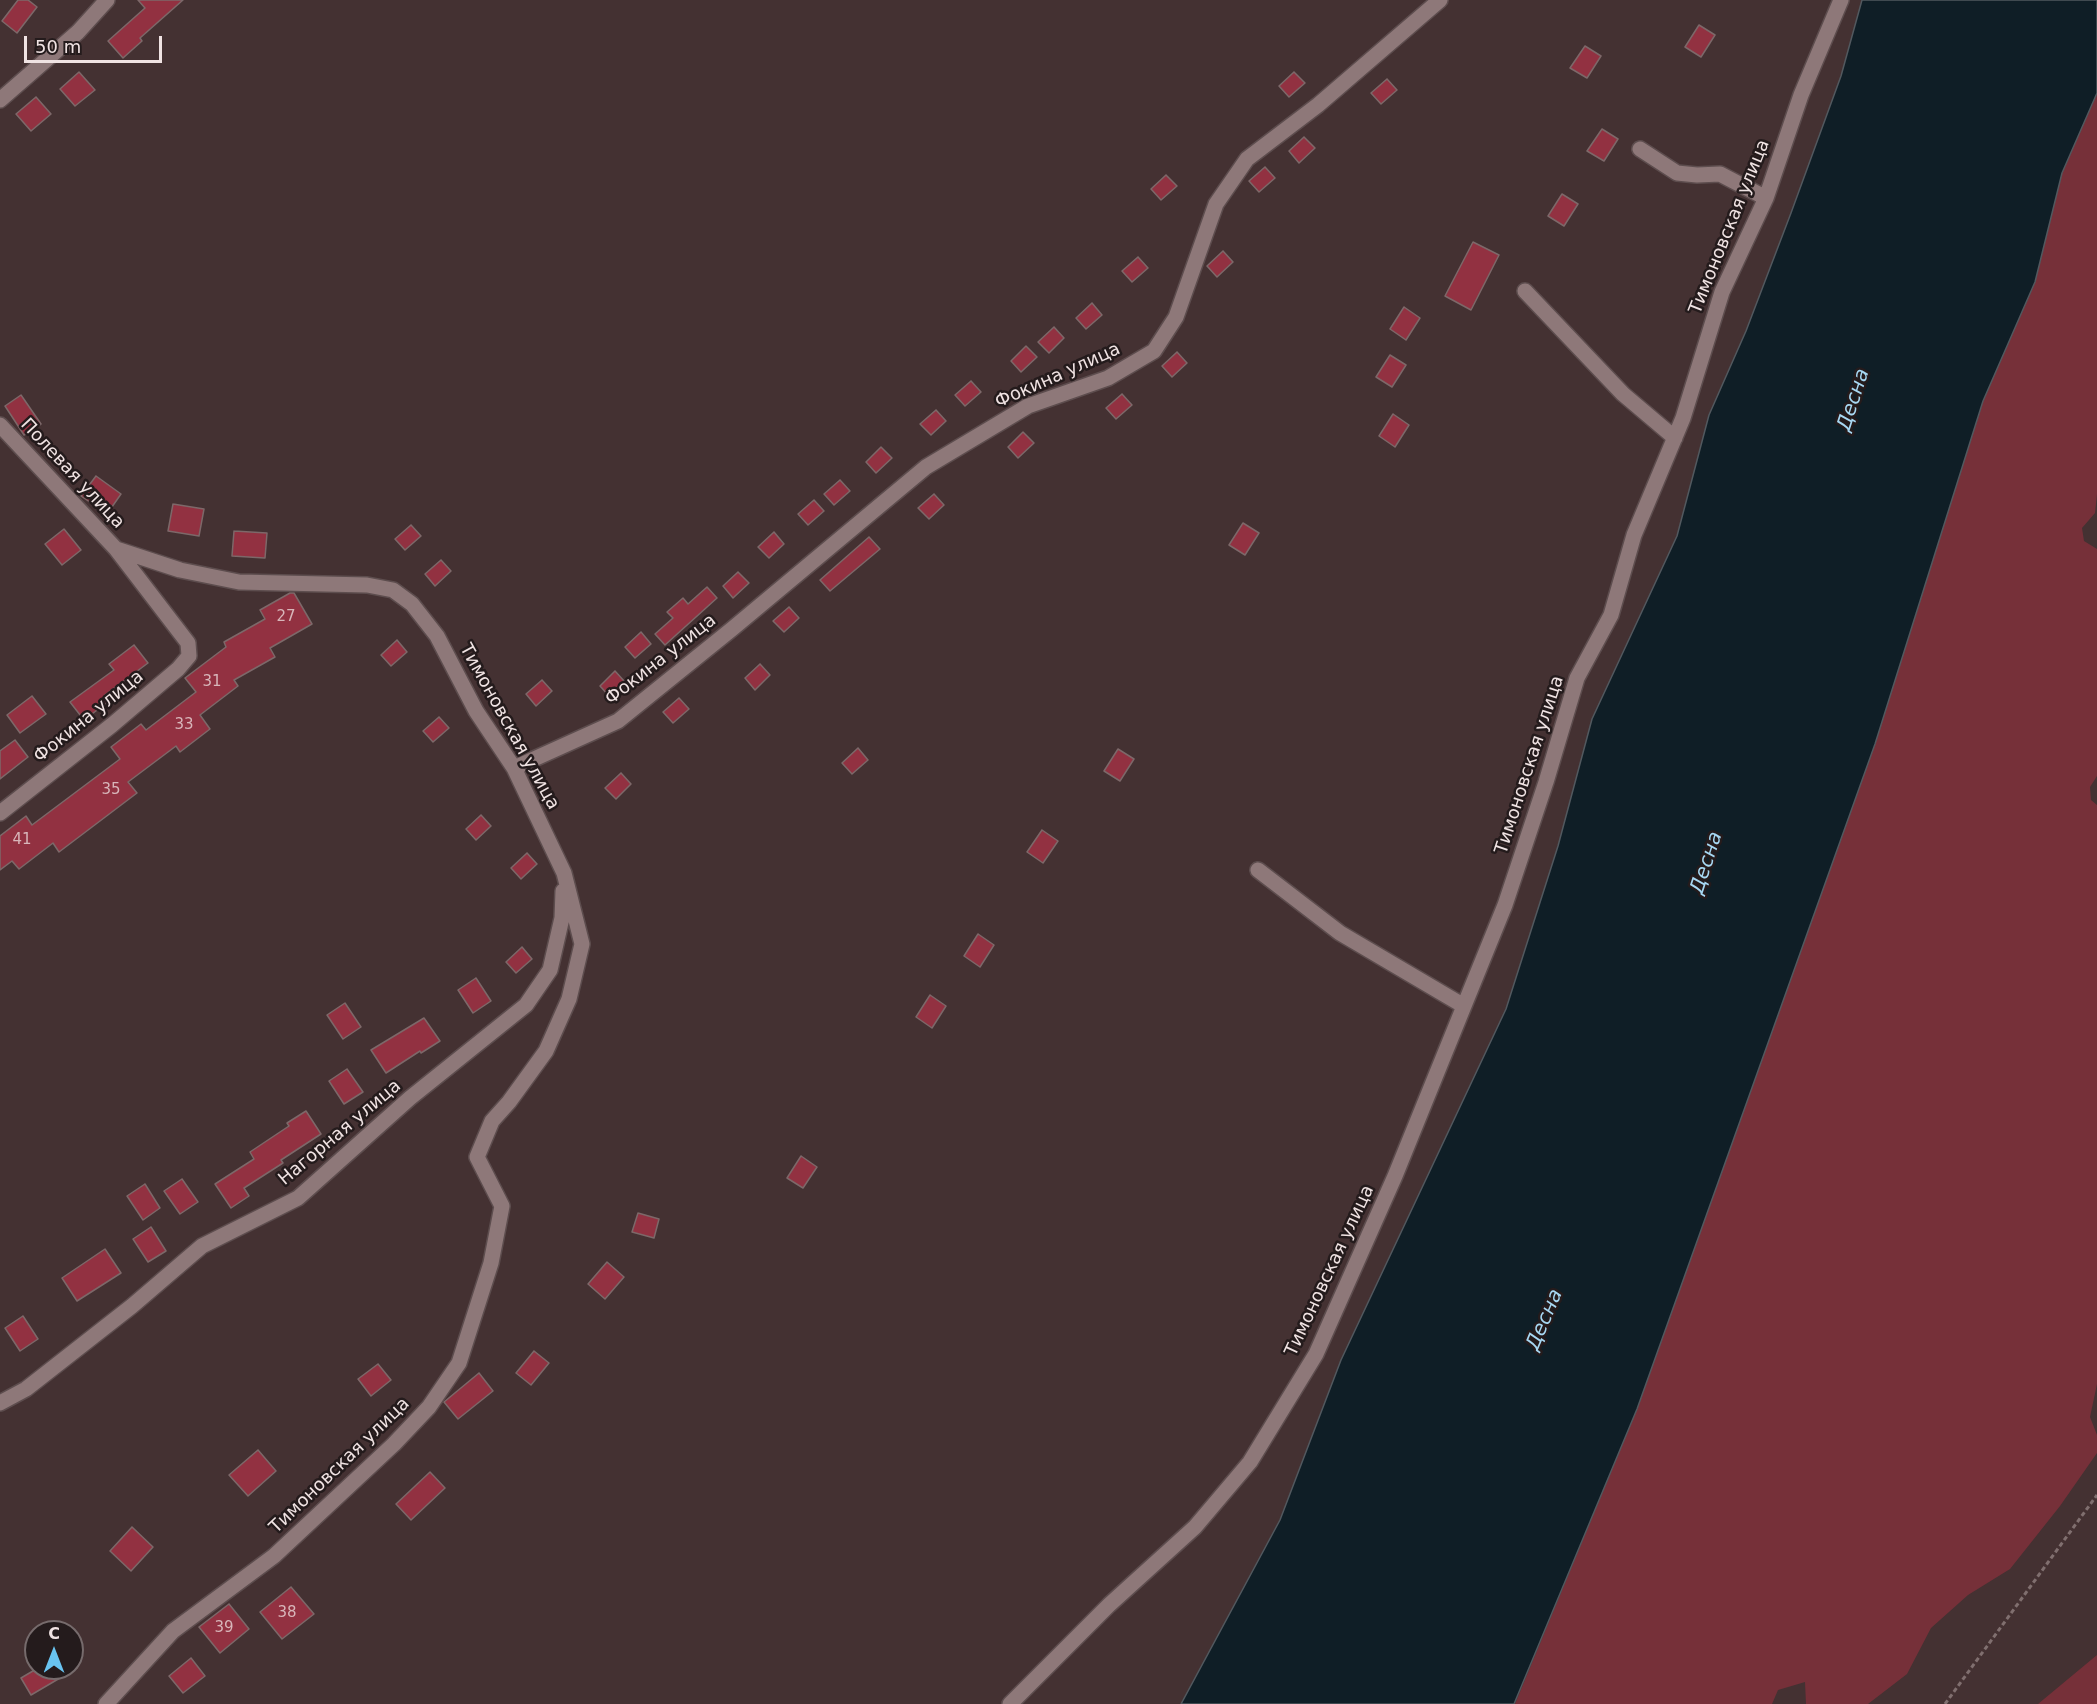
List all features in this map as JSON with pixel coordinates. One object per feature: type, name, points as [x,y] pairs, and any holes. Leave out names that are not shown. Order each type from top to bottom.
[{"type":"street","points":[[0,100],[78,32],[107,0]]},
{"type":"street","name":"Фокина улица","points":[[514,768],[618,721],[926,467],[1028,406],[1108,378],[1154,351],[1176,317],[1216,204],[1247,159],[1318,105],[1440,0]]},
{"type":"street","name":"Тимоновская улица","points":[[1010,1704],[1109,1605],[1195,1527],[1250,1462],[1316,1354],[1395,1176],[1505,905],[1546,782],[1577,678],[1611,615],[1634,535],[1683,418],[1722,292],[1766,198],[1801,95],[1841,0]]},
{"type":"street","points":[[1640,149],[1677,173],[1697,176],[1720,174],[1766,198]]},
{"type":"street","points":[[1525,291],[1623,394],[1675,438]]},
{"type":"street","name":"Полевая улица","points":[[0,425],[116,549],[188,643]]},
{"type":"street","name":"Тимоновская улица","points":[[106,1704],[173,1631],[274,1556],[394,1444],[429,1407],[459,1363],[491,1263],[502,1206],[477,1157],[492,1121],[509,1102],[546,1051],[569,999],[582,944],[564,873],[514,768],[476,711],[437,636],[412,604],[393,590],[367,585],[239,582],[180,570],[116,549]]},
{"type":"street","name":"Фокина улица","points":[[0,813],[112,725],[178,669],[189,656],[188,643]]},
{"type":"street","points":[[1258,870],[1340,933],[1464,1006]]},
{"type":"street","name":"Нагорная улица","points":[[0,1403],[26,1389],[44,1375],[132,1306],[202,1245],[298,1198],[410,1098],[525,1005],[550,970],[562,918],[564,873]]},
{"type":"path","points":[[1945,1704],[2097,1495]]},
{"type":"shaded area","points":[[2097,93],[2097,494],[2095,513],[2082,528],[2084,541],[2097,549],[2097,776],[2090,787],[2091,800],[2097,805],[2097,1384],[2090,1417],[2097,1435],[2097,1453],[2060,1506],[2010,1569],[1968,1595],[1931,1628],[1907,1674],[1868,1704],[1806,1704],[1805,1682],[1778,1690],[1772,1704],[1515,1704],[1637,1409],[1875,744],[1983,401],[2035,282],[2062,173]]},
{"type":"shaded area","points":[[2097,1655],[2097,1704],[2038,1704]]},
{"type":"water","name":"Десна","points":[[1862,0],[2097,0],[2097,93],[2062,173],[2035,282],[1983,401],[1875,744],[1637,1409],[1514,1704],[1181,1704],[1280,1520],[1341,1360],[1506,1009],[1558,846],[1592,719],[1677,536],[1709,415],[1746,331],[1791,213],[1841,76]]},
{"type":"building","points":[[18,0],[28,0],[37,7],[17,33],[2,21]]},
{"type":"building","points":[[138,0],[183,0],[140,38],[142,41],[123,58],[108,41],[145,8]]},
{"type":"building","points":[[1699,25],[1715,35],[1701,57],[1685,47]]},
{"type":"building","points":[[1585,46],[1601,56],[1587,78],[1570,68]]},
{"type":"building","points":[[79,72],[95,90],[75,106],[60,89]]},
{"type":"building","points":[[1294,72],[1305,83],[1289,97],[1279,86]]},
{"type":"building","points":[[1387,79],[1397,90],[1381,104],[1371,93]]},
{"type":"building","points":[[36,97],[51,114],[31,131],[16,114]]},
{"type":"building","points":[[1602,129],[1618,139],[1604,161],[1587,151]]},
{"type":"building","points":[[1304,137],[1315,148],[1299,163],[1289,151]]},
{"type":"building","points":[[1265,167],[1275,178],[1259,192],[1249,181]]},
{"type":"building","points":[[1166,175],[1177,186],[1161,200],[1151,189]]},
{"type":"building","points":[[1562,194],[1578,204],[1564,226],[1548,216]]},
{"type":"building","points":[[1473,242],[1499,255],[1471,310],[1445,296]]},
{"type":"building","points":[[1223,251],[1233,262],[1217,277],[1207,266]]},
{"type":"building","points":[[1138,257],[1148,268],[1132,282],[1122,271]]},
{"type":"building","points":[[1092,303],[1102,315],[1086,329],[1076,318]]},
{"type":"building","points":[[1404,307],[1420,318],[1406,340],[1390,329]]},
{"type":"building","points":[[1054,327],[1064,338],[1049,353],[1038,342]]},
{"type":"building","points":[[1026,346],[1037,357],[1021,372],[1011,361]]},
{"type":"building","points":[[1177,352],[1187,363],[1172,377],[1162,366]]},
{"type":"building","points":[[1390,355],[1406,365],[1392,387],[1376,377]]},
{"type":"building","points":[[971,381],[981,392],[965,406],[955,395]]},
{"type":"building","points":[[1122,394],[1132,405],[1116,419],[1106,408]]},
{"type":"building","points":[[21,395],[41,424],[24,435],[5,406]]},
{"type":"building","points":[[936,410],[946,421],[931,435],[920,424]]},
{"type":"building","points":[[1393,414],[1409,425],[1395,447],[1379,436]]},
{"type":"building","points":[[1023,432],[1034,443],[1018,458],[1008,447]]},
{"type":"building","points":[[881,447],[892,458],[876,473],[866,462]]},
{"type":"building","points":[[96,476],[121,494],[107,514],[81,496]]},
{"type":"building","points":[[840,480],[850,491],[834,505],[824,494]]},
{"type":"building","points":[[934,494],[944,505],[929,519],[918,508]]},
{"type":"building","points":[[814,500],[824,511],[808,525],[798,514]]},
{"type":"building","points":[[173,504],[204,509],[199,536],[168,531]]},
{"type":"building","points":[[1243,523],[1259,533],[1245,555],[1229,545]]},
{"type":"building","points":[[411,525],[421,536],[405,550],[395,539]]},
{"type":"building","points":[[64,529],[81,550],[62,565],[45,544]]},
{"type":"building","points":[[234,531],[267,533],[265,558],[232,556]]},
{"type":"building","points":[[774,532],[784,544],[769,558],[758,547]]},
{"type":"building","points":[[869,537],[880,549],[830,591],[820,580]]},
{"type":"building","points":[[441,560],[451,571],[435,586],[425,574]]},
{"type":"building","points":[[738,572],[749,583],[733,598],[723,586]]},
{"type":"building","points":[[707,587],[717,598],[665,645],[655,634],[673,618],[667,612],[683,598],[688,604]]},
{"type":"building","points":[[294,593],[312,624],[270,648],[275,657],[234,680],[238,686],[200,715],[210,729],[180,752],[176,746],[128,782],[137,793],[59,852],[53,843],[19,869],[12,861],[0,870],[0,836],[26,816],[32,825],[120,759],[111,747],[141,724],[146,730],[196,692],[185,678],[226,647],[224,642],[265,619],[260,610]]},
{"type":"building","points":[[789,607],[799,618],[784,632],[773,621]]},
{"type":"building","points":[[641,632],[651,644],[635,658],[625,647]]},
{"type":"building","points":[[397,640],[407,652],[391,666],[381,655]]},
{"type":"building","points":[[134,645],[148,663],[105,695],[109,701],[84,720],[70,702],[114,670],[109,664]]},
{"type":"building","points":[[760,664],[770,675],[755,690],[745,678]]},
{"type":"building","points":[[615,671],[625,682],[610,697],[600,686]]},
{"type":"building","points":[[542,680],[552,691],[536,706],[526,694]]},
{"type":"building","points":[[32,696],[46,714],[20,733],[7,715]]},
{"type":"building","points":[[679,698],[689,709],[673,723],[663,712]]},
{"type":"building","points":[[439,717],[449,728],[433,742],[423,731]]},
{"type":"building","points":[[15,740],[28,757],[0,779],[0,751]]},
{"type":"building","points":[[858,748],[868,760],[852,774],[842,763]]},
{"type":"building","points":[[1118,749],[1134,759],[1120,781],[1104,771]]},
{"type":"building","points":[[621,773],[631,784],[616,799],[605,788]]},
{"type":"building","points":[[481,815],[491,826],[476,840],[466,829]]},
{"type":"building","points":[[1042,830],[1058,841],[1043,863],[1027,852]]},
{"type":"building","points":[[527,853],[537,864],[521,879],[511,868]]},
{"type":"building","points":[[978,934],[994,945],[980,967],[964,956]]},
{"type":"building","points":[[522,947],[532,959],[516,973],[506,962]]},
{"type":"building","points":[[476,978],[491,1001],[473,1013],[458,990]]},
{"type":"building","points":[[930,995],[946,1006],[932,1028],[916,1017]]},
{"type":"building","points":[[345,1003],[361,1027],[343,1039],[327,1015]]},
{"type":"building","points":[[424,1018],[440,1041],[386,1073],[371,1050]]},
{"type":"building","points":[[347,1069],[363,1092],[344,1104],[329,1081]]},
{"type":"building","points":[[306,1111],[321,1134],[281,1160],[283,1163],[244,1188],[249,1196],[231,1208],[215,1184],[254,1159],[250,1152],[289,1126],[287,1123]]},
{"type":"building","points":[[801,1156],[817,1167],[803,1188],[787,1178]]},
{"type":"building","points":[[182,1179],[198,1202],[180,1214],[164,1191]]},
{"type":"building","points":[[145,1184],[160,1208],[143,1220],[127,1196]]},
{"type":"building","points":[[638,1213],[659,1219],[654,1238],[632,1232]]},
{"type":"building","points":[[151,1227],[166,1251],[148,1262],[133,1239]]},
{"type":"building","points":[[105,1249],[121,1273],[77,1301],[62,1278]]},
{"type":"building","points":[[607,1262],[624,1277],[605,1299],[588,1284]]},
{"type":"building","points":[[23,1316],[38,1339],[20,1351],[5,1328]]},
{"type":"building","points":[[534,1351],[549,1363],[531,1385],[516,1373]]},
{"type":"building","points":[[378,1364],[391,1380],[371,1396],[358,1379]]},
{"type":"building","points":[[479,1373],[493,1391],[458,1419],[444,1402]]},
{"type":"building","points":[[258,1450],[276,1471],[248,1496],[229,1475]]},
{"type":"building","points":[[430,1472],[445,1488],[411,1520],[396,1504]]},
{"type":"building","points":[[132,1527],[153,1547],[131,1571],[110,1551]]},
{"type":"building","points":[[291,1587],[314,1614],[282,1639],[260,1612]]},
{"type":"building","points":[[229,1604],[249,1629],[220,1653],[199,1627]]},
{"type":"building","points":[[191,1658],[205,1676],[183,1693],[169,1676]]},
{"type":"building","points":[[24,1676],[24,1680],[57,1680],[31,1695],[21,1678]]}]
